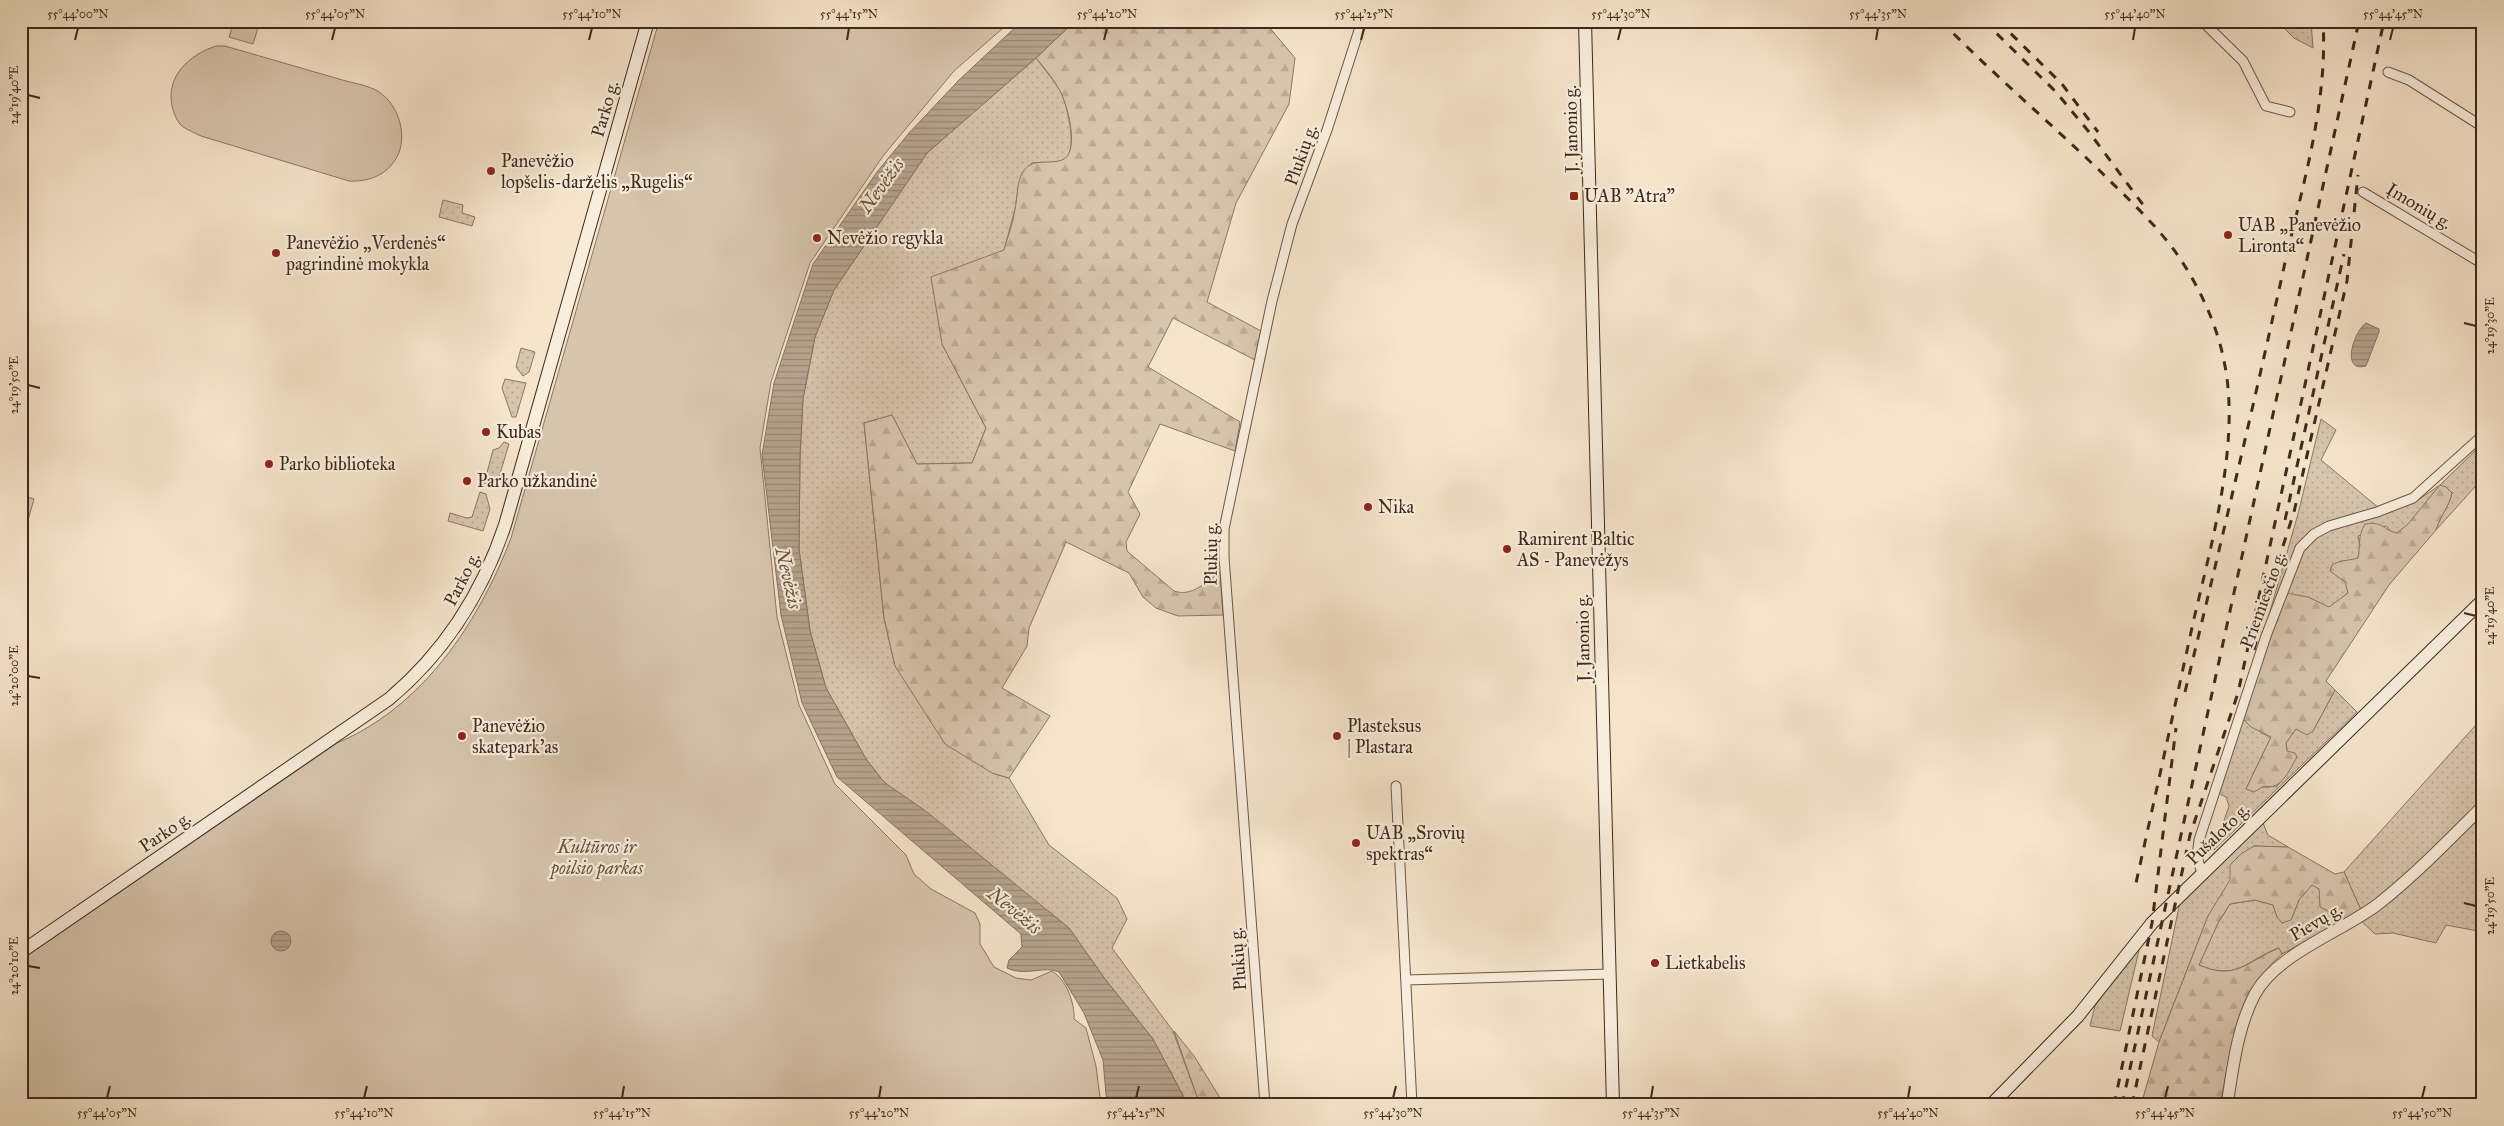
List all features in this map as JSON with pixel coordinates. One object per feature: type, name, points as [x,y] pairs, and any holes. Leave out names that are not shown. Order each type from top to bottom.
[{"type":"main road","name":"Parko g.","points":[[21,952],[389,699],[436,654],[459,623],[489,567],[505,525],[648,21]]},
{"type":"main road","name":"J. Janonio g.","points":[[1585,21],[1613,1105]]},
{"type":"main road","name":"Pušaloto g.","points":[[1991,1105],[2078,1016],[2146,930],[2202,873],[2480,609]]},
{"type":"street","name":"Plukių g.","points":[[1265,1105],[1236,728],[1224,557],[1224,529],[1268,320],[1287,244],[1362,21]]},
{"type":"street","points":[[2202,21],[2243,61],[2266,106],[2290,112]]},
{"type":"street","points":[[2388,72],[2409,80],[2483,127]]},
{"type":"street","name":"Įmonių g.","points":[[2363,192],[2483,264]]},
{"type":"street","name":"Priemiesčio g.","points":[[2202,873],[2197,857],[2200,840],[2266,636],[2300,548],[2314,534],[2329,526],[2377,512],[2413,498],[2483,435]]},
{"type":"street","points":[[1396,786],[1412,1105]]},
{"type":"street","name":"Pievų g.","points":[[2226,1105],[2245,1018],[2256,994],[2270,974],[2298,952],[2337,931],[2378,903],[2410,876],[2483,806]]},
{"type":"street","points":[[1406,980],[1610,974]]},
{"type":"green space","points":[[234,21],[260,21],[253,44],[229,37]]},
{"type":"green space","name":"Kultūros ir poilsio parkas","points":[[659,21],[1011,21],[954,71],[883,156],[810,263],[771,382],[760,448],[777,617],[799,705],[835,784],[906,855],[914,874],[931,889],[975,913],[980,924],[980,944],[994,967],[1016,978],[1031,980],[1052,971],[1057,975],[1069,992],[1074,1019],[1086,1028],[1096,1066],[1101,1105],[27,1105],[21,1063],[21,960],[337,743],[368,727],[396,708],[444,659],[465,630],[498,569],[511,538]]},
{"type":"green space","points":[[1075,21],[1264,21],[1295,58],[1289,104],[1236,203],[1207,302],[1261,331],[1255,360],[1173,318],[1148,367],[1240,422],[1235,451],[1160,424],[1128,492],[1140,514],[1126,542],[1127,551],[1174,591],[1193,591],[1220,572],[1223,615],[1178,616],[1156,608],[1143,597],[1129,573],[1066,542],[1029,628],[1027,646],[1002,688],[1050,716],[1009,778],[992,773],[945,744],[895,666],[884,618],[864,423],[892,415],[917,464],[972,463],[986,428],[942,344],[931,277],[1004,250],[1013,219],[1019,181],[1023,172],[1031,164],[1062,160],[1068,155],[1072,138],[1066,105],[1057,85],[1036,58]]},
{"type":"green space","points":[[2277,21],[2311,21],[2313,48],[2294,38]]},
{"type":"green space","points":[[216,46],[225,46],[365,86],[379,92],[392,105],[400,122],[402,140],[397,157],[383,173],[377,176],[370,179],[349,181],[201,136],[183,127],[176,118],[172,106],[171,95],[176,76],[197,55]]},
{"type":"green space","points":[[1036,58],[1060,90],[1070,124],[1071,144],[1069,152],[1063,160],[1032,163],[1019,182],[1015,209],[1004,250],[942,344],[986,428],[972,463],[917,464],[892,415],[864,423],[884,618],[895,666],[992,773],[1009,778],[1049,845],[1117,898],[1127,919],[1112,948],[1173,1031],[1200,1105],[1188,1105],[1153,1039],[1105,979],[1069,928],[884,782],[866,759],[826,688],[810,631],[799,549],[800,457],[803,399],[815,337],[834,290],[927,153]]},
{"type":"green space","points":[[443,200],[463,205],[462,213],[475,217],[472,226],[439,217]]},
{"type":"green space","points":[[521,348],[535,352],[529,372],[523,376],[516,367]]},
{"type":"green space","points":[[505,379],[526,383],[516,417],[512,417],[502,388]]},
{"type":"green space","points":[[2321,419],[2336,430],[2321,460],[2385,513],[2418,500],[2440,485],[2483,443],[2483,478],[2436,530],[2452,493],[2397,533],[2391,532],[2386,526],[2358,536],[2360,547],[2358,558],[2340,561],[2339,577],[2346,582],[2348,593],[2329,608],[2308,597],[2261,733],[2271,737],[2246,789],[2277,786],[2297,757],[2287,752],[2286,743],[2296,729],[2313,731],[2335,690],[2357,712],[2214,850],[2229,806],[2226,797],[2218,793],[2298,514]]},
{"type":"green space","points":[[504,442],[509,444],[499,477],[484,484],[493,450],[499,448]]},
{"type":"green space","points":[[2440,485],[2446,487],[2452,493],[2436,530],[2389,585],[2326,681],[2335,690],[2313,731],[2307,735],[2296,729],[2286,743],[2287,751],[2295,753],[2297,757],[2288,774],[2275,786],[2264,786],[2254,792],[2246,789],[2271,737],[2251,727],[2242,718],[2286,593],[2308,597],[2329,607],[2348,593],[2345,582],[2330,571],[2332,565],[2341,561],[2358,558],[2360,537],[2365,524],[2380,525],[2397,533],[2408,524]]},
{"type":"green space","points":[[480,492],[486,494],[490,509],[483,531],[448,521],[450,513],[467,518],[472,517]]},
{"type":"green space","points":[[21,495],[34,499],[21,545]]},
{"type":"green space","points":[[2483,717],[2483,932],[2446,925],[2436,943],[2393,933],[2375,934],[2358,918],[2361,910],[2344,872]]},
{"type":"green space","points":[[2263,823],[2268,835],[2288,847],[2254,846],[2208,916],[2159,1042],[2152,1036],[2180,902]]},
{"type":"green space","points":[[2254,846],[2288,847],[2335,874],[2344,872],[2361,910],[2345,920],[2320,907],[2319,889],[2312,885],[2299,900],[2291,920],[2282,923],[2277,917],[2273,905],[2255,900],[2230,904],[2218,923],[2199,965],[2223,971],[2232,970],[2240,968],[2279,948],[2282,954],[2266,970],[2254,986],[2245,1004],[2232,1042],[2220,1105],[2141,1105],[2159,1042],[2208,916],[2230,880],[2230,865],[2241,854]]},
{"type":"green space","points":[[2312,884],[2319,889],[2345,920],[2282,954],[2278,948],[2240,968],[2223,971],[2199,965],[2218,923],[2230,904],[2255,900],[2273,905],[2277,917],[2291,920],[2299,900]]},
{"type":"green space","points":[[2141,942],[2120,1031],[2090,1026],[2095,1006]]},
{"type":"green space","points":[[1174,1031],[1194,1056],[1222,1101],[1261,1105],[1200,1105]]},
{"type":"water","name":"Nevėžis","points":[[1022,21],[1075,21],[1036,58],[927,153],[834,290],[815,337],[803,399],[800,457],[799,549],[810,631],[826,688],[866,759],[884,782],[927,812],[1069,928],[1105,979],[1153,1039],[1188,1105],[1169,1105],[1161,1099],[1153,1105],[1107,1105],[1103,1060],[1084,1013],[1059,972],[1053,970],[1021,971],[1007,968],[1009,960],[1022,947],[1021,934],[837,777],[802,703],[781,615],[762,455],[774,383],[813,264],[877,172],[909,133],[959,80]]},
{"type":"water","points":[[2366,323],[2379,329],[2379,332],[2366,366],[2358,366],[2353,363],[2351,358],[2352,350],[2357,334]]},
{"type":"water","points":[[281,931],[288,934],[291,941],[288,948],[281,951],[274,948],[271,941],[274,934]]},
{"type":"railway","points":[[1941,21],[2099,170],[2161,234],[2179,257],[2194,282],[2208,309],[2222,351],[2229,397],[2229,429],[2221,495],[2136,883]]},
{"type":"railway","points":[[1984,21],[2056,92],[2089,132],[2147,210]]},
{"type":"railway","points":[[1998,21],[2062,84],[2098,132]]},
{"type":"railway","points":[[2185,692],[2306,176],[2322,83],[2323,21]]},
{"type":"railway","points":[[2122,1105],[2359,21]]},
{"type":"railway","points":[[2132,1105],[2190,835],[2238,693],[2384,21]]},
{"type":"railway","points":[[2254,650],[2272,580],[2294,512],[2347,281],[2358,175]]},
{"type":"railway","points":[[2285,520],[2344,254]]},
{"type":"railway","points":[[2114,1105],[2152,923],[2176,728]]},
{"type":"place","name":"Panevėžio lopšelis-darželis „Rugelis“","points":[[491,171]]},
{"type":"place","name":"UAB \"Atra\"","points":[[1574,196]]},
{"type":"place","name":"UAB „Panevėžio Lironta“","points":[[2228,235]]},
{"type":"place","name":"Nevėžio regykla","points":[[817,238]]},
{"type":"place","name":"Panevėžio „Verdenės“ pagrindinė mokykla","points":[[276,253]]},
{"type":"place","name":"Kubas","points":[[486,432]]},
{"type":"place","name":"Parko biblioteka","points":[[269,464]]},
{"type":"place","name":"Parko užkandinė","points":[[467,481]]},
{"type":"place","name":"Nika","points":[[1368,507]]},
{"type":"place","name":"Ramirent Baltic AS - Panevėžys","points":[[1507,549]]},
{"type":"place","name":"Panevėžio skatepark'as","points":[[462,736]]},
{"type":"place","name":"Plasteksus | Plastara","points":[[1337,736]]},
{"type":"place","name":"UAB „Srovių spektras“","points":[[1356,843]]},
{"type":"place","name":"Lietkabelis","points":[[1655,963]]}]
